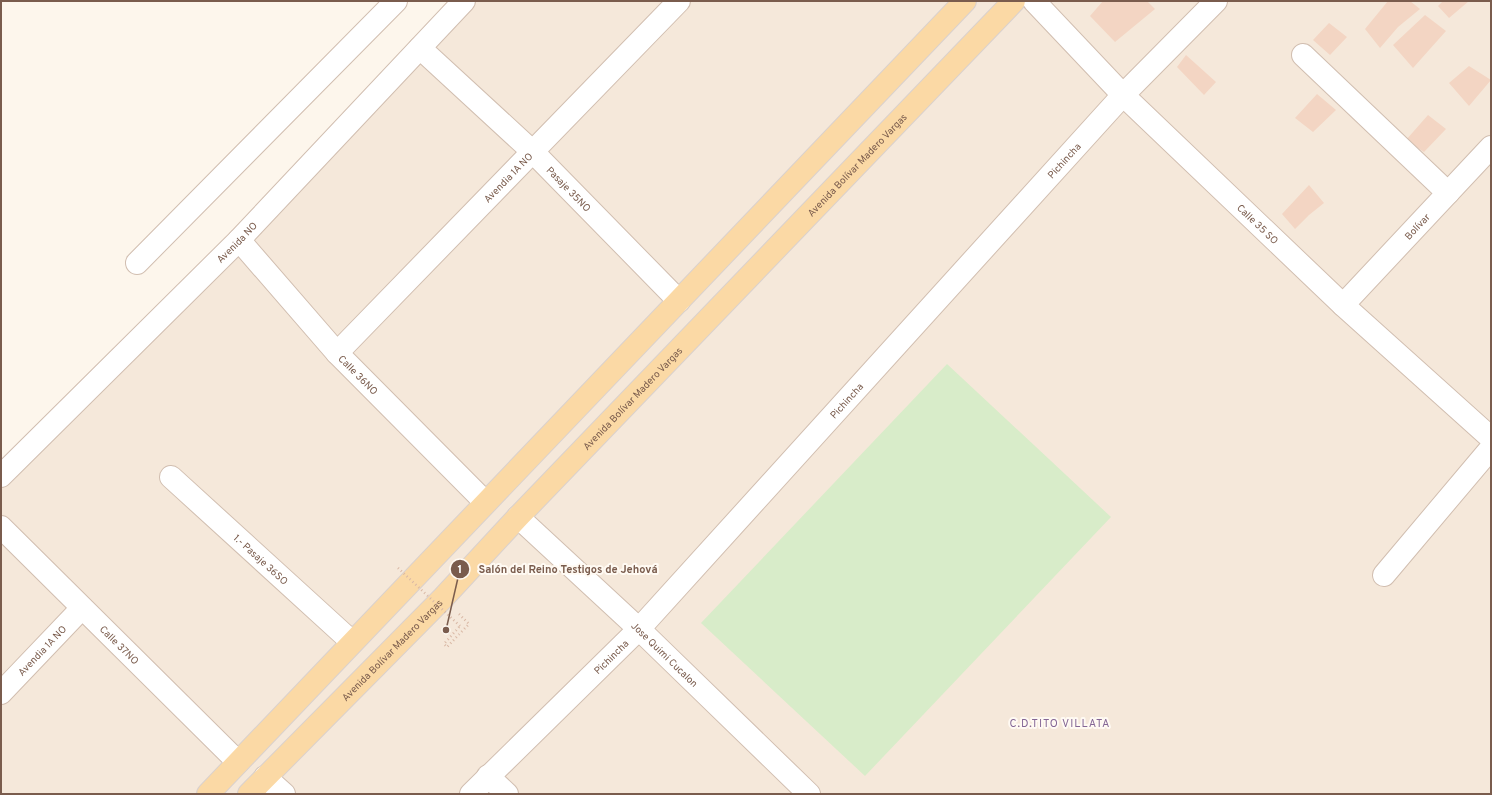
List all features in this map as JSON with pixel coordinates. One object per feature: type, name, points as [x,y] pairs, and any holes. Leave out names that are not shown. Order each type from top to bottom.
[{"type":"main road","points":[[208,794],[485,502],[965,1]]},
{"type":"main road","name":"Avenida Bolívar Madero Vargas","points":[[249,794],[443,598],[518,517],[1014,1]]},
{"type":"street","points":[[137,262],[396,1]]},
{"type":"street","name":"Avenida NO","points":[[1,476],[239,240],[464,1]]},
{"type":"street","name":"Avendia 1A NO","points":[[337,353],[679,1]]},
{"type":"street","name":"Calle 35 SO","points":[[1034,1],[1123,95],[1343,305],[1491,438]]},
{"type":"street","name":"Pichincha","points":[[471,794],[639,629],[1123,95],[1216,1]]},
{"type":"street","name":"Pasaje 35NO","points":[[420,48],[533,152],[679,301]]},
{"type":"street","points":[[1303,55],[1448,193]]},
{"type":"street","name":"Bolívar","points":[[1343,305],[1491,147]]},
{"type":"street","name":"Calle 36NO","points":[[239,240],[337,353],[485,502]]},
{"type":"street","points":[[1384,575],[1491,448]]},
{"type":"street","name":"1.- Pasaje 36SO","points":[[171,477],[352,642]]},
{"type":"street","name":"Jose Quimi Cucalon","points":[[518,517],[639,629],[809,794]]},
{"type":"street","name":"Calle 37NO","points":[[1,527],[238,762]]},
{"type":"street","name":"Avendia 1A NO","points":[[1,693],[82,608]]},
{"type":"street","points":[[488,776],[507,794]]},
{"type":"street","points":[[265,777],[284,794]]},
{"type":"path","points":[[398,568],[460,626],[444,644],[447,648],[469,624]]},
{"type":"shaded area","points":[[468,1],[1491,1],[1491,794],[1,794],[1,489]]},
{"type":"green space","points":[[947,364],[1111,517],[865,776],[701,623]]},
{"type":"building","points":[[1103,1],[1147,1],[1155,9],[1115,42],[1090,16]]},
{"type":"building","points":[[1388,1],[1410,1],[1420,9],[1398,27],[1380,48],[1365,29]]},
{"type":"building","points":[[1443,1],[1469,1],[1449,18],[1438,6]]},
{"type":"building","points":[[1425,15],[1446,31],[1413,68],[1393,45]]},
{"type":"building","points":[[1329,23],[1347,37],[1330,55],[1313,40]]},
{"type":"building","points":[[1186,55],[1216,82],[1204,95],[1177,67]]},
{"type":"building","points":[[1469,66],[1491,80],[1469,106],[1449,83]]},
{"type":"building","points":[[1317,94],[1336,110],[1313,132],[1295,118]]},
{"type":"building","points":[[1428,115],[1446,129],[1424,152],[1406,140]]},
{"type":"building","points":[[1309,185],[1324,203],[1295,229],[1282,214]]},
{"type":"place","name":"Salón del Reino Testigos de Jehová","points":[[446,630]]},
{"type":"district","name":"C.D.TITO VILLATA","points":[[1060,723]]}]
